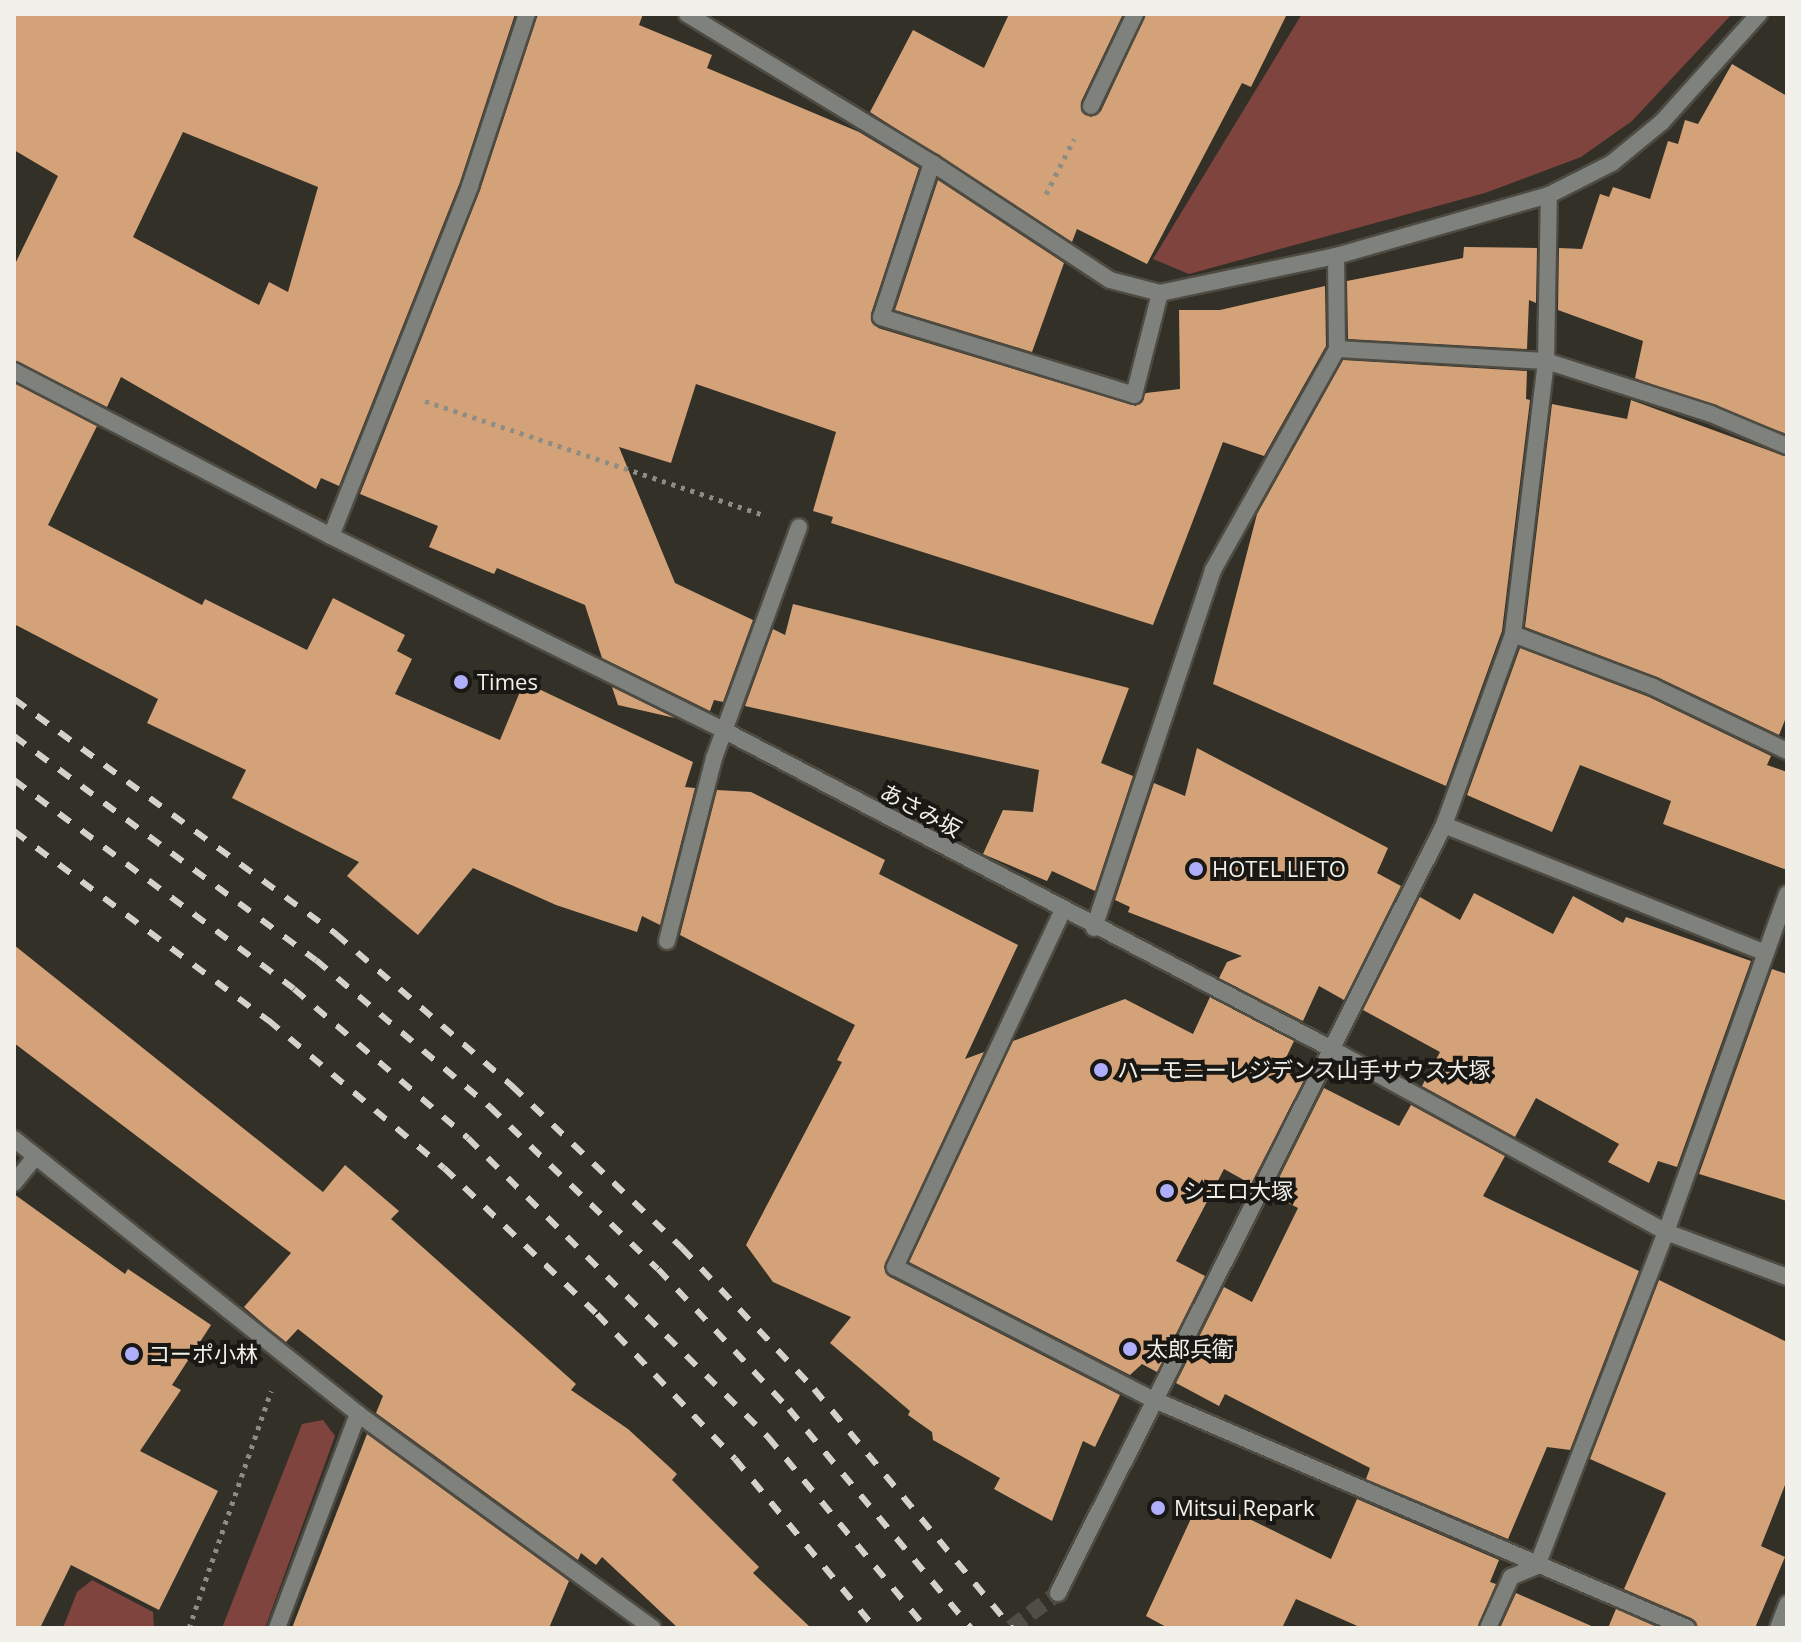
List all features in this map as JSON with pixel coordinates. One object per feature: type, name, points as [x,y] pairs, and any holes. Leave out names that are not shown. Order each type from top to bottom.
[{"type":"street","points":[[331,536],[387,388],[470,186],[527,14]]},
{"type":"street","points":[[687,14],[932,163],[1028,231],[1110,280],[1160,293],[1336,256],[1549,195],[1612,163],[1662,122],[1759,14]]},
{"type":"street","points":[[1091,106],[1135,14]]},
{"type":"street","points":[[932,163],[881,317],[1134,395],[1160,293]]},
{"type":"street","points":[[1058,1593],[1152,1399],[1444,825],[1513,634],[1546,361],[1549,195]]},
{"type":"street","points":[[1094,928],[1213,570],[1337,349],[1336,256]]},
{"type":"street","points":[[1337,349],[1546,361],[1670,399],[1787,446]]},
{"type":"street","name":"あさみ坂","points":[[14,371],[331,536],[727,732],[1094,928],[1330,1048],[1666,1232],[1787,1277]]},
{"type":"street","points":[[667,941],[714,758],[727,732],[799,527]]},
{"type":"street","points":[[1513,634],[1653,687],[1787,751]]},
{"type":"street","points":[[1444,825],[1765,953]]},
{"type":"street","points":[[1488,1628],[1511,1577],[1537,1566],[1666,1232],[1787,894]]},
{"type":"street","points":[[1063,910],[895,1267],[1152,1399],[1687,1628]]},
{"type":"street","points":[[14,1139],[358,1414],[653,1628]]},
{"type":"street","points":[[14,1183],[35,1157]]},
{"type":"street","points":[[277,1628],[358,1414]]},
{"type":"street","points":[[1778,1628],[1787,1604]]},
{"type":"path","points":[[1028,231],[1091,106]]},
{"type":"path","points":[[387,388],[799,527]]},
{"type":"path","points":[[189,1628],[283,1356]]},
{"type":"shaded area","points":[[1302,14],[1732,14],[1632,121],[1581,157],[1485,193],[1189,274],[1153,259]]},
{"type":"shaded area","points":[[323,1420],[335,1436],[265,1628],[222,1628],[302,1424]]},
{"type":"shaded area","points":[[92,1580],[153,1612],[154,1628],[63,1628],[77,1592]]},
{"type":"building","points":[[14,14],[515,14],[460,182],[339,486],[321,478],[316,489],[121,377],[107,407],[14,360],[14,266],[58,176],[14,150]],"holes":[[[183,132],[318,187],[288,292],[269,282],[259,305],[133,237]]]},
{"type":"building","points":[[538,14],[643,14],[639,25],[712,55],[707,68],[859,132],[919,168],[871,314],[878,328],[1136,406],[1146,393],[1180,389],[1179,310],[1220,310],[1325,286],[1326,346],[1264,456],[1223,442],[1153,625],[831,523],[833,517],[813,511],[836,432],[696,384],[671,463],[619,447],[675,583],[753,620],[723,702],[714,700],[710,711],[602,658],[585,605],[497,568],[494,574],[429,547],[438,526],[360,494],[480,190]]},
{"type":"building","points":[[1009,14],[1123,14],[1081,102],[1082,112],[1091,117],[1101,111],[1146,14],[1287,14],[1251,87],[1242,83],[1147,264],[1077,229],[1072,242],[870,112],[913,30],[984,68]]},
{"type":"building","points":[[1732,64],[1787,96],[1787,434],[1635,378],[1643,341],[1558,310],[1559,248],[1582,249],[1600,194],[1609,197],[1613,187],[1650,199],[1668,141],[1678,144],[1685,120],[1698,124]]},
{"type":"building","points":[[938,180],[1064,263],[1032,352],[895,310]]},
{"type":"building","points":[[1464,247],[1537,248],[1536,303],[1529,300],[1527,349],[1348,339],[1347,281],[1463,258]]},
{"type":"building","points":[[1343,360],[1527,371],[1526,399],[1530,400],[1502,631],[1446,786],[1213,684],[1257,514]]},
{"type":"building","points":[[14,383],[97,426],[48,525],[202,605],[205,599],[307,650],[333,598],[405,635],[397,651],[412,659],[395,694],[500,740],[524,682],[693,762],[685,787],[695,788],[660,925],[642,916],[637,932],[556,905],[473,868],[418,935],[347,876],[359,862],[232,798],[246,770],[147,723],[158,699],[14,624]]},
{"type":"building","points":[[1631,400],[1787,457],[1787,715],[1779,735],[1657,677],[1525,627],[1552,404],[1627,419]]},
{"type":"building","points":[[793,604],[1129,688],[1101,763],[1133,776],[1095,891],[1052,871],[1047,881],[983,854],[1003,810],[1033,812],[1039,770],[745,706],[773,629],[785,635]]},
{"type":"building","points":[[1520,648],[1649,697],[1771,756],[1767,765],[1787,772],[1787,870],[1663,824],[1671,801],[1580,765],[1552,832],[1467,795]]},
{"type":"building","points":[[612,687],[675,718],[618,705]]},
{"type":"building","points":[[1197,748],[1388,848],[1377,873],[1401,886],[1344,1000],[1319,986],[1303,1021],[1219,978],[1227,962],[1242,956],[1128,912],[1130,907],[1115,900],[1154,783],[1185,796]]},
{"type":"building","points":[[717,790],[751,792],[885,860],[879,874],[1018,945],[965,1059],[984,1052],[884,1267],[890,1277],[1120,1395],[1095,1447],[1083,1441],[1052,1521],[994,1489],[1000,1478],[933,1440],[932,1432],[908,1415],[910,1411],[830,1343],[851,1317],[773,1282],[746,1245],[842,1062],[837,1060],[855,1025],[680,935]]},
{"type":"building","points":[[1474,893],[1553,934],[1573,896],[1623,923],[1626,917],[1751,961],[1677,1167],[1658,1161],[1649,1183],[1608,1162],[1619,1144],[1536,1098],[1515,1137],[1422,1086],[1440,1052],[1363,1010],[1420,897],[1460,920]]},
{"type":"building","points":[[14,945],[323,1192],[345,1165],[399,1211],[391,1219],[576,1384],[571,1390],[628,1429],[677,1474],[672,1480],[759,1567],[753,1573],[811,1628],[678,1628],[602,1557],[596,1565],[581,1553],[578,1560],[376,1413],[383,1396],[298,1329],[286,1342],[267,1327],[244,1307],[291,1253],[14,1043]]},
{"type":"building","points":[[1772,969],[1787,974],[1787,1201],[1699,1174]]},
{"type":"building","points":[[1210,997],[1294,1041],[1282,1066],[1305,1078],[1251,1184],[1224,1169],[1176,1261],[1205,1276],[1157,1372],[1142,1364],[1130,1375],[909,1262],[1013,1041],[1125,999],[1193,1034]]},
{"type":"building","points":[[1324,1088],[1399,1126],[1411,1105],[1505,1156],[1483,1196],[1639,1271],[1570,1450],[1547,1447],[1508,1539],[1366,1479],[1370,1468],[1225,1394],[1219,1406],[1176,1383],[1224,1287],[1252,1302],[1298,1208],[1271,1194]]},
{"type":"building","points":[[14,1194],[125,1274],[128,1269],[211,1325],[172,1385],[181,1390],[140,1451],[218,1491],[159,1610],[71,1565],[40,1628],[14,1628]]},
{"type":"building","points":[[1659,1280],[1787,1342],[1787,1480],[1761,1546],[1785,1557],[1755,1628],[1698,1628],[1691,1618],[1624,1589],[1666,1493],[1590,1459]]},
{"type":"building","points":[[367,1434],[569,1581],[549,1628],[292,1628]]},
{"type":"building","points":[[1357,1499],[1499,1560],[1490,1582],[1496,1584],[1477,1628],[1362,1628],[1296,1599],[1282,1628],[1168,1628],[1146,1616],[1194,1512],[1213,1519],[1221,1505],[1331,1559]]},
{"type":"building","points":[[1516,1593],[1596,1628],[1500,1628]]},
{"type":"building","points":[[1616,1609],[1659,1628],[1608,1628]]},
{"type":"tunnel","points":[[1011,1628],[1058,1593]]},
{"type":"railway","points":[[14,699],[336,934],[512,1086],[682,1248],[814,1389],[1012,1628]]},
{"type":"railway","points":[[14,736],[316,960],[490,1107],[658,1269],[789,1409],[971,1628]]},
{"type":"railway","points":[[14,780],[294,989],[468,1138],[768,1437],[926,1628]]},
{"type":"railway","points":[[14,831],[268,1020],[444,1168],[597,1314],[735,1459],[875,1628]]},
{"type":"place","name":"Times","points":[[461,682]]},
{"type":"place","name":"HOTEL LIETO","points":[[1196,869]]},
{"type":"place","name":"ハーモニーレジデンス山手サウス大塚","points":[[1101,1070]]},
{"type":"place","name":"シエロ大塚","points":[[1167,1191]]},
{"type":"place","name":"太郎兵衛","points":[[1130,1349]]},
{"type":"place","name":"コーポ小林","points":[[132,1354]]},
{"type":"place","name":"Mitsui Repark","points":[[1158,1508]]}]
